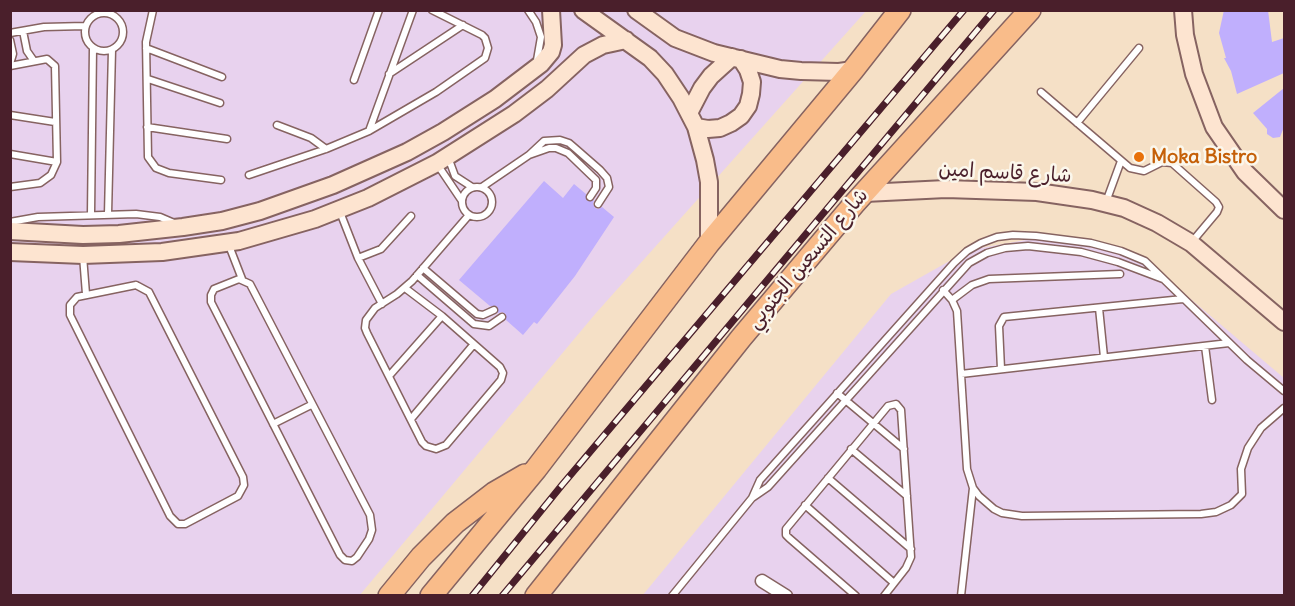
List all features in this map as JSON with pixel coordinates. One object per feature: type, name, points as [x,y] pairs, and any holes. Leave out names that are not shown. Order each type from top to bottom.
[{"type":"highway","points":[[431,596],[536,469],[709,243],[854,70],[900,10]]},
{"type":"highway","name":"شارع التسعين الجنوبي","points":[[536,596],[741,338],[865,193],[1030,10]]},
{"type":"highway","points":[[389,596],[421,557],[455,523],[494,493],[536,469]]},
{"type":"street","points":[[10,231],[83,235],[119,234],[222,221],[315,192],[369,170],[443,132],[486,104],[546,58],[553,45],[551,10]]},
{"type":"street","points":[[583,10],[655,62],[674,87],[692,120],[705,160],[709,182],[709,243]]},
{"type":"street","points":[[636,10],[666,32],[688,44],[737,58],[801,71],[854,70]]},
{"type":"street","points":[[660,10],[666,32]]},
{"type":"street","points":[[1183,10],[1185,34],[1194,74],[1214,127],[1245,172],[1284,210]]},
{"type":"street","points":[[10,252],[83,255],[187,249],[228,243],[277,231],[339,210],[402,182],[442,160],[514,114],[547,89],[584,55],[603,45],[626,40]]},
{"type":"street","points":[[692,120],[708,129],[720,128],[741,116],[748,106],[752,82],[748,70],[737,58]]},
{"type":"street","points":[[692,120],[707,82],[737,58]]},
{"type":"street","name":"شارع قاسم امين","points":[[865,193],[992,189],[1037,192],[1106,203],[1141,215],[1191,243],[1284,322]]},
{"type":"street","points":[[183,227],[187,249]]},
{"type":"street","points":[[762,581],[786,596]]},
{"type":"lane","points":[[153,10],[147,32],[146,48],[148,79],[146,151],[151,163],[168,173],[221,180]]},
{"type":"lane","points":[[354,80],[379,10]]},
{"type":"lane","points":[[369,131],[413,10]]},
{"type":"lane","points":[[249,175],[326,149],[369,131],[436,92],[485,58],[488,48],[485,38],[446,13],[432,10]]},
{"type":"lane","points":[[528,10],[536,22],[541,38],[539,55],[531,71]]},
{"type":"lane","points":[[100,11],[117,13],[123,34],[120,44],[112,50],[99,51],[93,48],[86,39],[85,26],[88,20],[100,11]]},
{"type":"lane","points":[[388,74],[463,25]]},
{"type":"lane","points":[[10,33],[51,26],[85,26]]},
{"type":"lane","points":[[23,31],[27,51],[34,61]]},
{"type":"lane","points":[[10,40],[14,54],[10,65],[47,59],[55,66],[57,162],[51,175],[40,183],[10,187]]},
{"type":"lane","points":[[91,214],[93,48]]},
{"type":"lane","points":[[146,48],[222,77]]},
{"type":"lane","points":[[1077,123],[1139,48]]},
{"type":"lane","points":[[108,214],[112,50]]},
{"type":"lane","points":[[148,79],[220,103]]},
{"type":"lane","points":[[1041,92],[1130,168],[1139,171],[1162,162],[1172,163],[1216,202],[1219,207],[1217,212],[1191,243]]},
{"type":"lane","points":[[10,115],[55,122]]},
{"type":"lane","points":[[277,125],[311,138],[326,149]]},
{"type":"lane","points":[[147,127],[227,138]]},
{"type":"lane","points":[[462,201],[467,190],[472,187],[482,187],[529,155],[544,141],[560,140],[569,143],[607,178],[609,187],[598,204]]},
{"type":"lane","points":[[529,155],[549,148],[568,153],[596,180],[596,188],[590,197]]},
{"type":"lane","points":[[10,154],[57,162]]},
{"type":"lane","points":[[442,160],[449,164],[455,176],[472,187]]},
{"type":"lane","points":[[442,160],[465,211],[469,215],[482,216],[487,214],[491,208],[491,195],[482,187]]},
{"type":"lane","points":[[1106,203],[1121,161]]},
{"type":"lane","points":[[339,210],[358,258],[382,304]]},
{"type":"lane","points":[[10,222],[38,217],[148,214],[183,227]]},
{"type":"lane","points":[[405,288],[442,316],[500,367],[503,373],[501,380],[442,448],[426,447],[365,328],[369,313],[405,288],[469,215]]},
{"type":"lane","points":[[358,258],[381,249],[411,216]]},
{"type":"lane","points":[[672,596],[752,498],[760,480],[837,393],[954,263],[967,251],[989,240],[1013,235],[1036,236],[1091,243],[1139,258],[1155,269],[1229,343],[1284,391]]},
{"type":"lane","points":[[228,243],[242,279],[250,284],[371,520],[372,530],[369,539],[352,561],[345,560],[340,555],[211,302],[214,288],[242,279]]},
{"type":"lane","points":[[752,498],[768,487],[943,290],[969,263],[987,253],[1005,248],[1028,246],[1082,252],[1118,261],[1163,279]]},
{"type":"lane","points":[[83,255],[86,294]]},
{"type":"lane","points":[[423,268],[477,314],[483,315],[494,310]]},
{"type":"lane","points":[[952,300],[972,285],[989,279],[1120,274]]},
{"type":"lane","points":[[417,275],[474,324],[489,326],[502,317]]},
{"type":"lane","points":[[136,285],[149,292],[243,477],[244,485],[238,496],[185,524],[178,524],[172,519],[70,315],[69,310],[73,300],[86,294],[136,285]]},
{"type":"lane","points":[[943,290],[952,300],[957,311],[967,470],[973,488],[986,503],[1012,516],[1216,512],[1231,505],[1242,494],[1241,469],[1248,448],[1261,428],[1284,408]]},
{"type":"lane","points":[[1001,369],[999,326],[1004,317],[1183,299]]},
{"type":"lane","points":[[1099,308],[1104,357]]},
{"type":"lane","points":[[389,376],[442,316]]},
{"type":"lane","points":[[961,374],[1229,343]]},
{"type":"lane","points":[[411,419],[474,344]]},
{"type":"lane","points":[[1205,346],[1212,400]]},
{"type":"lane","points":[[837,393],[904,449]]},
{"type":"lane","points":[[856,596],[786,535],[786,529],[891,404],[900,406],[912,550],[910,562],[884,596]]},
{"type":"lane","points":[[273,424],[311,405]]},
{"type":"lane","points":[[851,449],[908,496]]},
{"type":"lane","points":[[828,477],[912,550]]},
{"type":"lane","points":[[961,596],[973,488]]},
{"type":"lane","points":[[805,505],[894,583]]},
{"type":"shaded area","points":[[10,11],[866,11],[596,313],[359,596],[11,595]]},
{"type":"shaded area","points":[[1054,235],[1141,257],[1284,378],[1284,595],[642,596],[891,294],[969,250]]},
{"type":"building","points":[[1224,10],[1268,10],[1272,42],[1284,38],[1284,73],[1237,94],[1231,71],[1224,58],[1226,58],[1219,33]]},
{"type":"building","points":[[1284,88],[1284,127],[1280,137],[1273,138],[1267,134],[1267,129],[1253,113]]},
{"type":"building","points":[[544,181],[563,198],[574,184],[586,194],[587,201],[594,200],[595,208],[602,207],[614,217],[575,276],[537,324],[534,322],[523,335],[506,320],[506,314],[498,313],[497,306],[490,306],[459,280]]},
{"type":"railway","points":[[472,596],[562,485],[964,10]]},
{"type":"railway","points":[[502,596],[994,10]]},
{"type":"place","name":"Moka Bistro","points":[[1139,157]]}]
